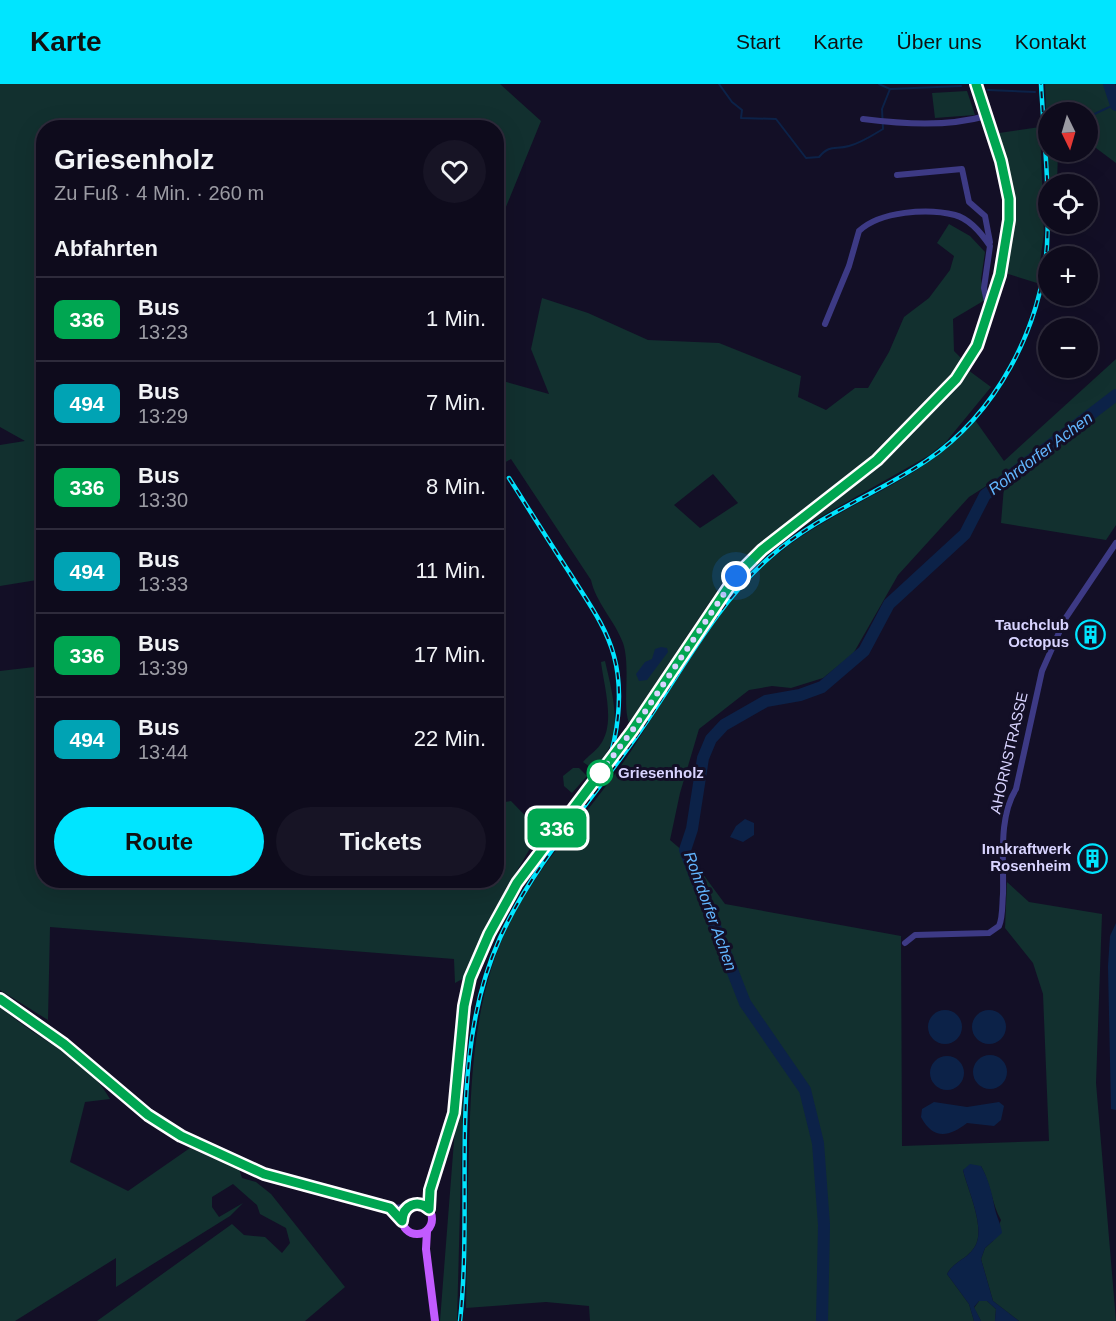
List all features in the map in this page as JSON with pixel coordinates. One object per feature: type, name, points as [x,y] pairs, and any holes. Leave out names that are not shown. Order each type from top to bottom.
[{"type":"main road","points":[[435,1321],[426,1249],[427,1231],[433,1220],[429,1209],[430,1190],[454,1113],[464,1006],[470,978],[489,934],[517,883],[632,731],[736,576],[762,550],[856,479],[935,402],[967,365],[989,312],[1000,275],[1009,220],[1009,199],[1001,161],[976,84]]},
{"type":"main road","points":[[426,1249],[415,1234],[408,1231],[402,1221],[403,1213],[408,1207],[418,1203],[430,1190]]},
{"type":"main road","points":[[418,1203],[429,1209]]},
{"type":"main road","points":[[415,1234],[427,1231]]},
{"type":"street","points":[[862,119],[933,123],[986,116]]},
{"type":"street","points":[[897,175],[962,170],[969,202],[985,216],[990,246],[984,288],[989,312]]},
{"type":"street","points":[[825,324],[849,266],[859,231],[864,226],[888,216],[930,212],[957,215],[973,225],[990,246]]},
{"type":"street","name":"AHORNSTRASSE","points":[[904,943],[915,935],[989,933],[999,926],[1006,816],[1009,800],[1016,789],[1041,671],[1065,619],[1116,543]]},
{"type":"street","points":[[0,999],[64,1044],[145,1112],[181,1136],[264,1174],[390,1208],[408,1207]]},
{"type":"street","points":[[390,1208],[402,1221]]},
{"type":"green space","points":[[0,84],[500,84],[541,121],[504,212],[504,120],[36,120],[36,580],[0,586],[0,445],[25,441],[0,427]]},
{"type":"green space","points":[[1045,84],[1104,84],[1116,109],[1116,163],[1098,150],[1098,102],[1046,102]]},
{"type":"green space","points":[[967,91],[975,115],[935,118],[932,93]]},
{"type":"green space","points":[[1038,127],[1038,162],[1041,162],[1042,174],[1038,174],[1038,234],[1044,234],[1042,246],[1038,246],[1037,283],[1005,273],[1013,202],[999,133]]},
{"type":"green space","points":[[1048,162],[1058,162],[1057,174],[1049,174]]},
{"type":"green space","points":[[949,224],[970,236],[985,252],[981,279],[985,300],[953,319],[954,351],[964,361],[871,456],[755,547],[729,573],[629,723],[626,706],[625,653],[620,635],[597,596],[591,580],[511,459],[504,463],[504,381],[549,394],[531,349],[542,298],[588,313],[648,340],[719,343],[801,376],[798,397],[826,410],[855,388],[868,388],[889,352],[904,317],[929,298],[950,270],[954,256],[937,243]],"holes":[[[713,474],[738,503],[700,528],[674,505]]]},
{"type":"green space","points":[[1116,359],[1116,525],[1106,540],[1001,523],[1005,474],[969,497],[898,575],[853,654],[823,678],[791,688],[772,686],[749,690],[699,729],[680,793],[670,840],[691,858],[725,904],[901,936],[902,1146],[1049,1141],[1043,994],[1033,963],[1005,928],[1007,882],[1029,902],[1102,914],[1096,1083],[1116,1321],[1019,1321],[993,1301],[981,1259],[985,1248],[993,1241],[1001,1220],[981,1166],[963,1170],[978,1221],[977,1240],[971,1252],[953,1266],[947,1274],[969,1304],[974,1321],[590,1321],[589,1306],[546,1302],[466,1308],[471,1090],[478,1030],[490,972],[500,944],[513,916],[540,873],[617,772],[695,649],[731,601],[773,558],[797,539],[904,478],[929,461],[975,420],[1004,461],[1095,378],[1098,378]]},
{"type":"green space","points":[[968,370],[991,387],[945,443],[928,456],[794,532],[869,473]]},
{"type":"green space","points":[[605,661],[614,706],[614,730],[608,750],[593,769],[583,762],[600,745],[607,727],[608,705],[601,662]]},
{"type":"green space","points":[[36,667],[36,888],[504,888],[504,802],[511,801],[540,831],[487,923],[466,977],[455,983],[454,959],[50,927],[48,1020],[0,990],[0,671]]},
{"type":"green space","points":[[573,768],[579,768],[587,776],[572,793],[564,786],[563,776]]},
{"type":"green space","points":[[0,1006],[88,1071],[110,1099],[85,1102],[70,1162],[128,1191],[190,1148],[239,1169],[242,1178],[256,1182],[271,1194],[345,1287],[305,1321],[97,1321],[232,1224],[244,1235],[265,1237],[282,1253],[290,1243],[286,1228],[260,1214],[257,1205],[233,1184],[212,1197],[212,1207],[219,1217],[243,1203],[230,1216],[116,1287],[116,1258],[15,1321],[0,1321]]},
{"type":"green space","points":[[464,1060],[457,1321],[440,1321],[455,1128]]},
{"type":"green space","points":[[979,1301],[987,1301],[996,1309],[995,1321],[981,1321],[974,1308]]},
{"type":"water","points":[[667,648],[668,652],[647,680],[639,681],[636,674],[645,662],[652,659],[655,649]]},
{"type":"water","points":[[745,819],[754,823],[754,835],[743,842],[730,837],[736,826]]},
{"type":"water","points":[[1116,923],[1116,1110],[1111,1109],[1108,966],[1110,936]]},
{"type":"water","points":[[945,1010],[957,1015],[962,1027],[957,1039],[945,1044],[933,1039],[928,1027],[933,1015]]},
{"type":"water","points":[[989,1010],[1001,1015],[1006,1027],[1001,1039],[989,1044],[977,1039],[972,1027],[977,1015]]},
{"type":"water","points":[[990,1055],[1002,1060],[1007,1072],[1002,1084],[990,1089],[978,1084],[973,1072],[978,1060]]},
{"type":"water","points":[[947,1056],[959,1061],[964,1073],[959,1085],[947,1090],[935,1085],[930,1073],[935,1061]]},
{"type":"water","points":[[934,1102],[967,1107],[999,1102],[1004,1106],[1001,1120],[994,1126],[967,1123],[954,1131],[942,1134],[931,1130],[921,1117],[922,1109]]},
{"type":"water","points":[[970,1164],[981,1166],[984,1171],[1002,1233],[985,1248],[981,1259],[993,1301],[1019,1321],[995,1321],[996,1309],[987,1301],[979,1301],[974,1307],[981,1321],[974,1321],[969,1304],[947,1274],[953,1266],[971,1252],[977,1240],[978,1221],[963,1170]]},
{"type":"waterway","points":[[719,84],[732,102],[742,110],[741,118],[776,119],[806,158],[819,157],[830,149],[853,145],[883,129],[882,109],[890,89]]},
{"type":"waterway","points":[[879,84],[890,89],[961,86]]},
{"type":"waterway","name":"Rohrdorfer Achen","points":[[1109,84],[1116,105]]},
{"type":"waterway","points":[[988,90],[1035,92]]},
{"type":"waterway","points":[[1098,112],[1116,104]]},
{"type":"waterway","name":"Rohrdorfer Achen","points":[[822,1321],[824,1225],[818,1143],[805,1090],[745,1003],[685,850],[692,829],[703,758],[711,739],[724,725],[766,701],[800,695],[822,687],[864,651],[889,604],[965,534],[985,495],[1116,395]]},
{"type":"railway","points":[[460,1321],[464,1273],[467,1078],[473,1031],[483,984],[500,938],[544,862],[648,720],[712,622],[749,577],[788,542],[807,529],[907,473],[951,442],[974,419],[1011,367],[1025,338],[1035,308],[1043,276],[1047,245],[1048,205],[1041,84]]},
{"type":"railway","points":[[509,478],[590,604],[611,645],[617,670],[619,700],[613,746],[604,774]]},
{"type":"bus line","name":"336","points":[[0,999],[64,1044],[138,1107],[181,1136],[264,1174],[390,1208],[402,1221],[405,1209],[411,1204],[423,1204],[429,1209],[430,1190],[444,1152],[454,1113],[464,1006],[470,978],[489,934],[517,883],[632,731],[736,576],[762,550],[856,479],[877,460],[956,379],[977,346],[1000,275],[1009,220],[1009,199],[1001,161],[976,84]]},
{"type":"place","name":"Tauchclub Octopus","points":[[1090,634]]},
{"type":"place","name":"Griesenholz","points":[[600,773]]},
{"type":"place","name":"Innkraftwerk Rosenheim","points":[[1092,858]]},
{"type":"route","points":[[600,773],[597,777],[632,731],[736,576]]}]
